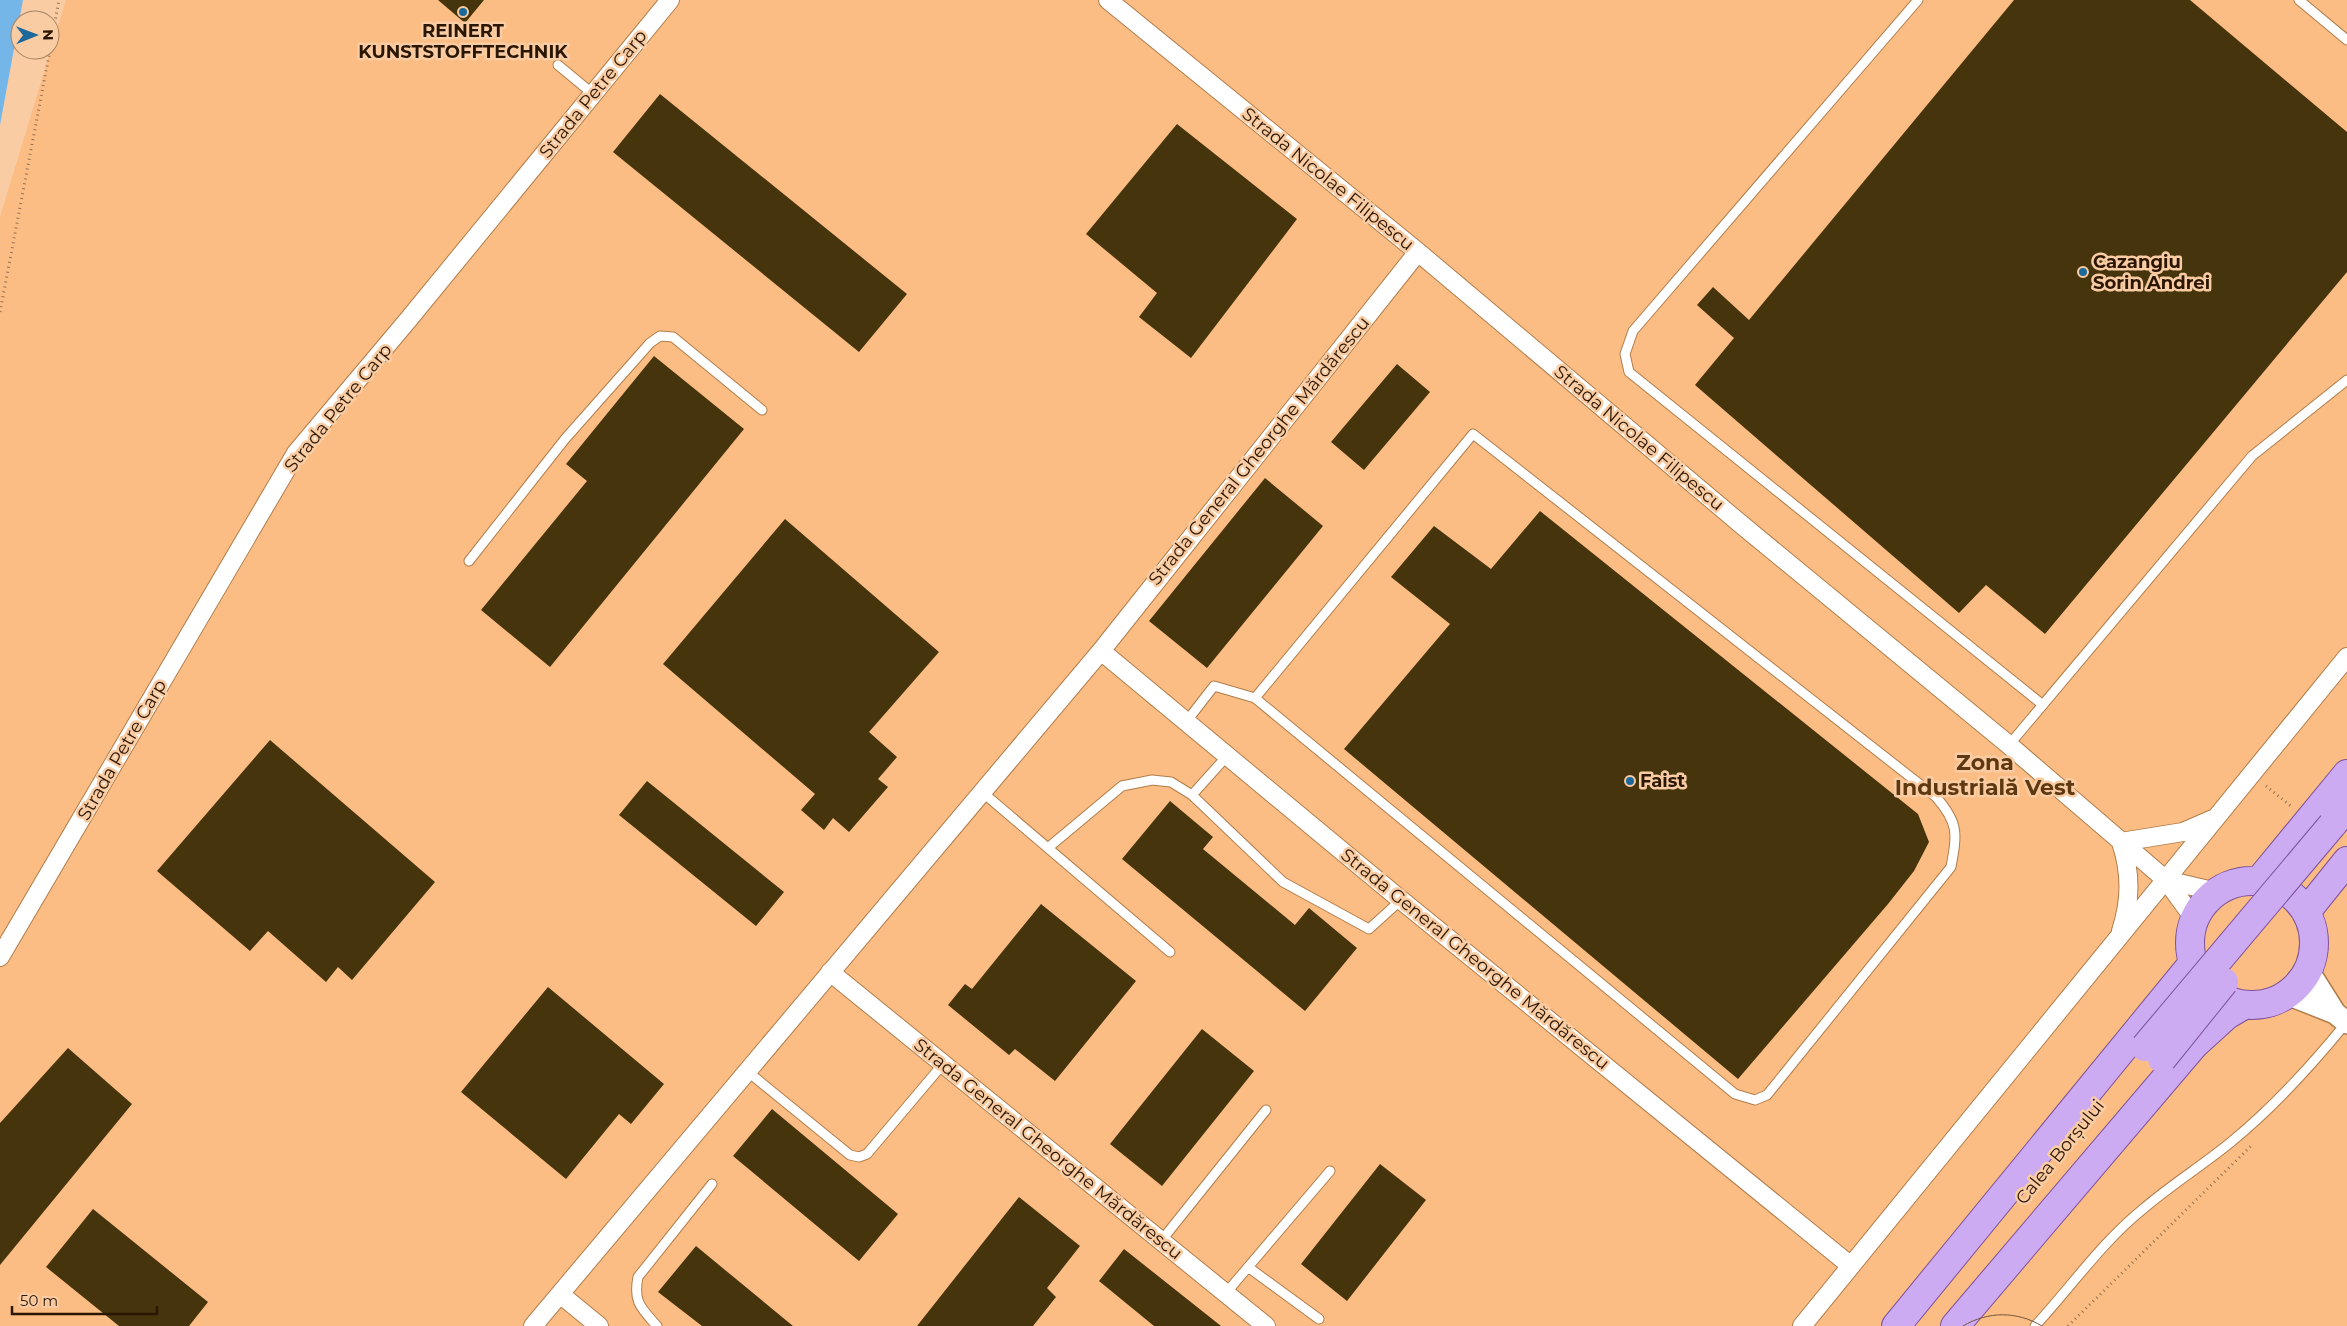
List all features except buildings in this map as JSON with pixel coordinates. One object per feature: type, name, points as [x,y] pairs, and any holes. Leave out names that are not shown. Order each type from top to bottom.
[{"type":"main road","points":[[2259,881],[2347,774]]},
{"type":"main road","name":"Calea Borșului","points":[[1919,1326],[2154,1053],[2342,824]]},
{"type":"main road","points":[[2306,912],[2347,861]]},
{"type":"main road","points":[[2259,881],[2286,891],[2306,912],[2312,926],[2314,941],[2313,956],[2308,970],[2299,984],[2287,994],[2274,1001],[2259,1005],[2227,1000],[2213,991],[2201,978],[2194,963],[2190,941],[2195,920],[2208,900],[2217,892],[2239,882],[2259,881]]},
{"type":"main road","points":[[1896,1326],[2194,963]]},
{"type":"main road","points":[[1955,1326],[2194,1045],[2227,1015],[2244,1004]]},
{"type":"main road","name":"Calea Borșului","points":[[1945,1326],[2154,1053]]},
{"type":"street","name":"Strada Petre Carp","points":[[0,957],[296,453],[670,0]]},
{"type":"street","name":"Strada Nicolae Filipescu","points":[[1108,0],[1418,252],[1742,525],[2009,745],[2166,880],[2195,920]]},
{"type":"street","name":"Strada General Gheorghe Mărdărescu","points":[[533,1326],[981,791],[1101,651],[1418,252]]},
{"type":"street","name":"Strada General Gheorghe Mărdărescu","points":[[1101,651],[1401,900],[1851,1266]]},
{"type":"street","points":[[1802,1326],[2347,657]]},
{"type":"street","points":[[2119,938],[2127,909],[2128,895],[2128,865],[2121,842],[2183,832],[2218,816]]},
{"type":"street","name":"Strada Nicolae Filipescu","points":[[2166,880],[2217,892]]},
{"type":"street","points":[[2308,970],[2344,1020]]},
{"type":"street","name":"Strada General Gheorghe Mărdărescu","points":[[830,972],[1226,1293],[1256,1323]]},
{"type":"street","points":[[2287,994],[2344,1020]]},
{"type":"street","points":[[560,1294],[599,1326]]},
{"type":"lane","points":[[1918,0],[1632,331],[1624,354],[1629,372],[2043,705]]},
{"type":"lane","points":[[2299,0],[2347,40]]},
{"type":"lane","points":[[558,65],[593,94]]},
{"type":"lane","points":[[469,561],[565,439],[650,343],[660,336],[673,337],[762,410]]},
{"type":"lane","points":[[2009,745],[2252,456],[2347,380]]},
{"type":"lane","points":[[1186,722],[1214,686],[1255,698],[1735,1094],[1755,1100],[1767,1095],[1951,867],[1956,837],[1950,812],[1936,797],[1472,434],[1255,698]]},
{"type":"lane","points":[[1192,795],[1227,756]]},
{"type":"lane","points":[[1049,847],[1122,786],[1152,780],[1170,782],[1192,795],[1283,882],[1369,929],[1401,900]]},
{"type":"lane","points":[[981,791],[1170,952]]},
{"type":"lane","points":[[2035,1326],[2098,1254],[2142,1210],[2232,1141],[2296,1080],[2344,1020]]},
{"type":"lane","points":[[747,1071],[850,1155],[859,1156],[867,1154],[943,1064]]},
{"type":"lane","points":[[1161,1241],[1266,1110]]},
{"type":"lane","points":[[1226,1293],[1330,1171]]},
{"type":"lane","points":[[657,1326],[637,1302],[638,1278],[712,1184]]},
{"type":"lane","points":[[1248,1268],[1318,1319]]},
{"type":"path","points":[[0,311],[48,60]]},
{"type":"path","points":[[2068,1326],[2258,1139]]},
{"type":"shaded area","points":[[66,0],[2347,0],[2347,1326],[0,1326],[0,217],[48,60],[60,60],[60,20]]},
{"type":"water","points":[[0,0],[23,0],[21,10],[10,10],[10,60],[12,60],[0,125]]},
{"type":"tram line","points":[[1963,1326],[1992,1315],[2013,1315],[2042,1326]]},
{"type":"place","name":"REINERT KUNSTSTOFFTECHNIK","points":[[463,12]]},
{"type":"place","name":"Cazangiu Sorin Andrei","points":[[2083,272]]},
{"type":"place","name":"Faist","points":[[1630,781]]},
{"type":"district","name":"Zona Industrială Vest","points":[[1985,774]]}]
